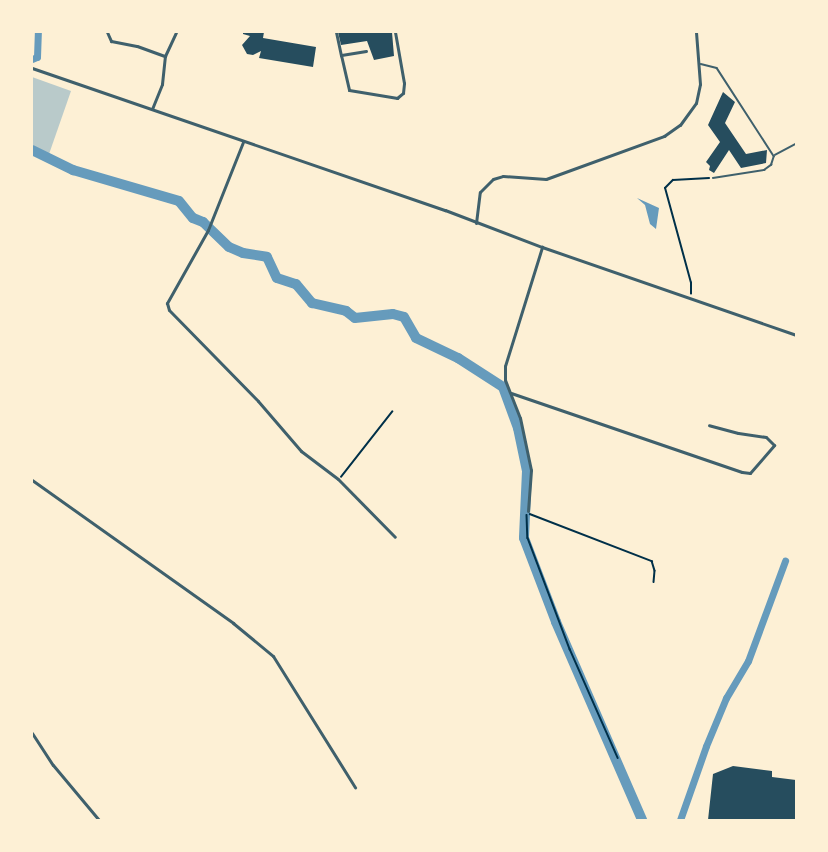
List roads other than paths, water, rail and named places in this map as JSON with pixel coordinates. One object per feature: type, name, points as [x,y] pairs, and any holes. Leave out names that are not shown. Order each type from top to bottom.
[{"type":"street","points":[[107,32],[111,42],[137,46],[165,56]]},
{"type":"street","points":[[152,109],[162,84],[165,56],[176,32]]},
{"type":"street","points":[[336,32],[349,90],[397,98],[403,93],[404,82],[395,32]]},
{"type":"street","points":[[476,223],[480,192],[494,179],[503,176],[546,179],[664,136],[680,125],[692,111],[698,95],[699,64],[696,32]]},
{"type":"street","points":[[341,55],[366,51]]},
{"type":"street","points":[[32,68],[435,206],[542,247],[796,335]]},
{"type":"street","points":[[243,142],[208,230],[167,303],[169,310],[258,401],[301,451],[338,479],[395,537]]},
{"type":"street","points":[[528,512],[531,470],[520,418],[505,380],[505,366],[542,247]]},
{"type":"street","points":[[511,393],[742,472],[750,473],[774,445],[766,437],[738,433],[709,424]]},
{"type":"street","points":[[32,480],[233,623],[273,656],[355,787]]},
{"type":"street","points":[[32,733],[53,765],[99,820]]},
{"type":"lane","points":[[699,64],[707,63],[717,68],[774,156]]},
{"type":"lane","points":[[713,178],[764,170],[771,165],[774,156],[796,144]]},
{"type":"water","points":[[637,198],[659,208],[656,229],[650,224],[645,205]]},
{"type":"waterway","points":[[32,59],[37,57],[38,32]]},
{"type":"waterway","points":[[32,150],[73,170],[179,201],[193,218],[203,222],[229,247],[243,253],[267,257],[277,278],[296,284],[312,303],[346,311],[355,318],[393,314],[404,317],[416,338],[458,358],[503,387],[518,428],[527,471],[524,538],[556,622],[642,820]]},
{"type":"waterway","points":[[680,820],[706,746],[726,698],[748,661],[785,561]]}]
